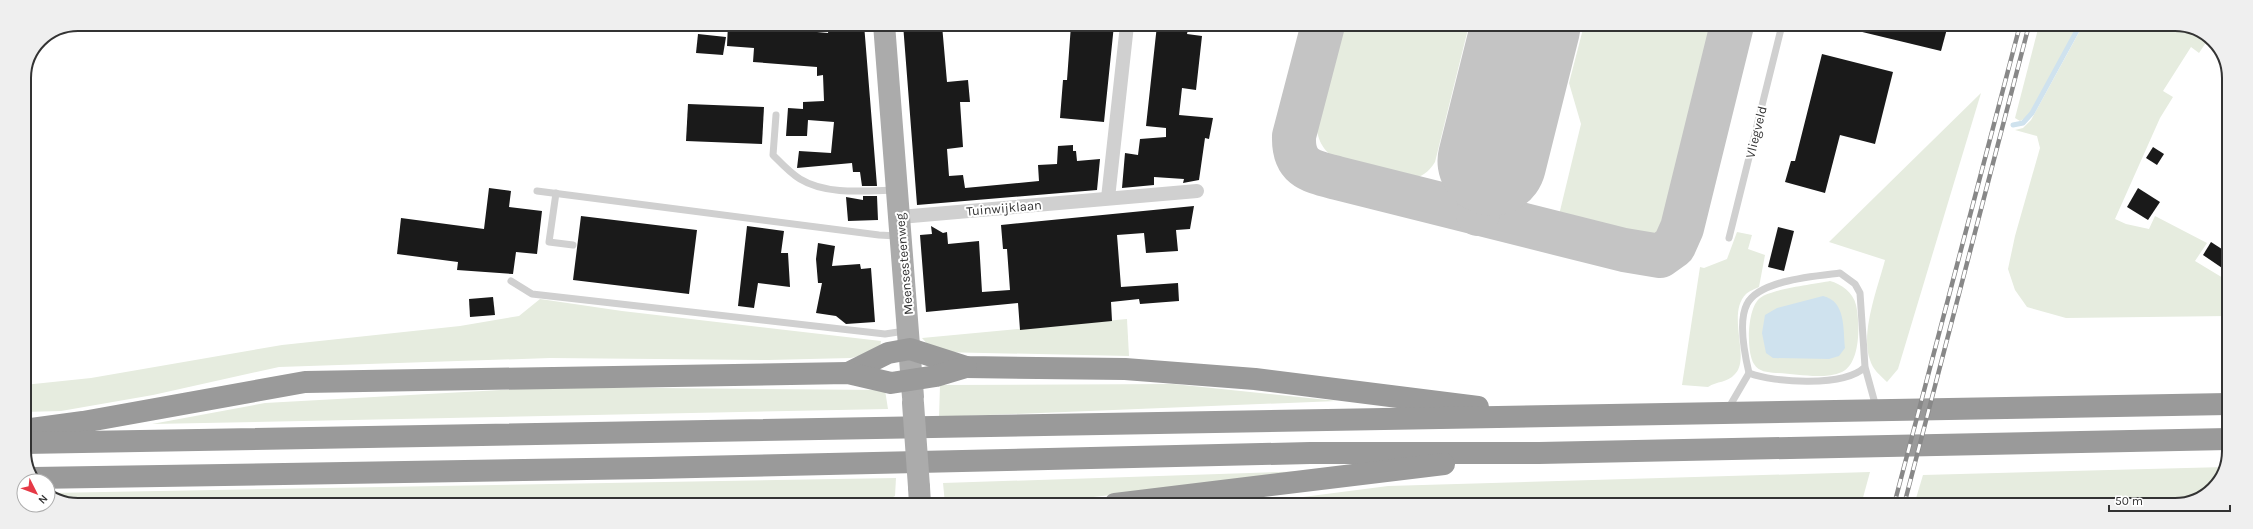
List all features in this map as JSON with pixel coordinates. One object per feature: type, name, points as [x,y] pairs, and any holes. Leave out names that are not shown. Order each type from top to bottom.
[{"type":"highway","points":[[848,373],[888,353],[909,340],[966,367]]},
{"type":"highway","points":[[31,429],[83,422],[305,382],[848,373],[891,383],[912,380],[966,367],[1125,369],[1255,379],[1553,417]]},
{"type":"highway","points":[[31,443],[2222,404]]},
{"type":"highway","points":[[56,478],[642,468],[1302,453],[1539,453],[2222,439]]},
{"type":"highway","points":[[1165,498],[1539,453]]},
{"type":"main road","name":"Meensesteenweg","points":[[885,31],[901,227],[920,496]]},
{"type":"street","points":[[1108,198],[1126,31]]},
{"type":"street","name":"Tuinwijklaan","points":[[901,227],[1108,198],[1197,191]]},
{"type":"lane","name":"Vliegveld","points":[[1729,238],[1781,31]]},
{"type":"lane","points":[[776,115],[773,155],[798,178],[808,184],[845,191],[898,190]]},
{"type":"lane","points":[[536,191],[880,235],[901,227]]},
{"type":"lane","points":[[556,193],[550,242],[573,245]]},
{"type":"lane","points":[[1725,414],[1749,373],[1745,355],[1744,316],[1747,304],[1756,292],[1797,278],[1840,272],[1855,284],[1860,293],[1865,367],[1878,411]]},
{"type":"lane","points":[[511,281],[532,294],[885,334],[909,340]]},
{"type":"lane","points":[[1749,373],[1762,378],[1790,381],[1836,379],[1859,372],[1865,367]]},
{"type":"shaded area","points":[[1336,31],[1468,31],[1435,162],[1428,171],[1418,177],[1410,179],[1377,172],[1345,163],[1332,156],[1323,147],[1318,137],[1316,125],[1324,75]]},
{"type":"shaded area","points":[[1582,31],[1717,31],[1670,219],[1656,236],[1645,238],[1559,215],[1581,124],[1569,83]]},
{"type":"shaded area","points":[[2037,31],[2075,31],[2028,117],[2020,121],[2015,118]]},
{"type":"shaded area","points":[[2080,31],[2175,31],[2190,33],[2199,37],[2206,43],[2199,53],[2191,47],[2163,91],[2173,97],[2160,118],[2115,219],[2126,224],[2149,229],[2155,216],[2207,243],[2195,261],[2222,277],[2222,316],[2066,318],[2027,307],[2015,290],[2008,269],[2015,236],[2040,148],[2037,136],[2015,130],[2023,128],[2031,120]]},
{"type":"shaded area","points":[[1981,93],[1898,369],[1887,382],[1871,364],[1867,349],[1867,337],[1871,310],[1885,260],[1829,242]]},
{"type":"shaded area","points":[[1737,232],[1752,235],[1748,249],[1765,255],[1759,287],[1746,294],[1740,303],[1738,324],[1741,358],[1739,367],[1732,377],[1708,387],[1682,385],[1700,267],[1704,268],[1727,259]]},
{"type":"shaded area","points":[[1830,281],[1846,289],[1852,296],[1856,305],[1858,342],[1853,360],[1848,367],[1842,372],[1827,376],[1769,372],[1758,369],[1751,358],[1749,330],[1752,311],[1760,298],[1773,292]]},
{"type":"shaded area","points":[[540,299],[622,311],[881,341],[880,347],[874,352],[851,358],[768,360],[550,358],[279,367],[153,395],[61,411],[31,412],[31,384],[91,378],[282,345],[460,326],[519,316]]},
{"type":"shaded area","points":[[1127,319],[1129,356],[939,352],[929,346],[922,338]]},
{"type":"shaded area","points":[[1173,384],[1337,401],[939,417],[940,385]]},
{"type":"shaded area","points":[[554,387],[885,390],[888,409],[152,424],[265,403]]},
{"type":"shaded area","points":[[2219,467],[2216,475],[2199,492],[2190,496],[2175,498],[1916,498],[1923,475]]},
{"type":"shaded area","points":[[1312,471],[1275,477],[1084,498],[944,498],[943,483]]},
{"type":"shaded area","points":[[1870,472],[1863,498],[1295,498],[1388,486]]},
{"type":"shaded area","points":[[896,478],[895,496],[891,498],[78,498],[63,496],[56,493]]},
{"type":"water","points":[[1823,296],[1836,304],[1842,317],[1845,348],[1839,356],[1829,359],[1773,358],[1766,353],[1762,333],[1765,315],[1777,308]]},
{"type":"building","points":[[728,31],[806,31],[828,33],[828,31],[865,31],[877,186],[862,186],[860,172],[853,172],[852,163],[797,168],[799,151],[831,153],[834,122],[808,120],[807,136],[786,136],[788,108],[803,109],[803,102],[824,101],[823,75],[817,76],[817,67],[753,62],[754,48],[727,46]]},
{"type":"building","points":[[904,31],[943,31],[947,82],[968,80],[970,102],[960,102],[963,147],[947,149],[949,176],[963,175],[965,188],[1039,181],[1038,165],[1057,164],[1058,146],[1073,145],[1073,151],[1076,151],[1077,161],[1100,159],[1097,190],[917,205]]},
{"type":"building","points":[[1071,31],[1113,31],[1104,122],[1060,118],[1063,80],[1067,80]]},
{"type":"building","points":[[1156,31],[1188,31],[1187,34],[1202,36],[1196,90],[1182,88],[1179,115],[1213,118],[1209,139],[1205,138],[1199,180],[1183,183],[1184,179],[1154,177],[1154,185],[1122,188],[1125,153],[1138,155],[1140,139],[1166,137],[1166,128],[1146,126]]},
{"type":"building","points":[[1858,31],[1946,31],[1941,51]]},
{"type":"building","points":[[698,34],[726,37],[723,55],[696,53]]},
{"type":"building","points":[[1822,54],[1893,72],[1875,144],[1840,135],[1825,193],[1785,182],[1791,161],[1795,161]]},
{"type":"building","points":[[688,104],[764,107],[762,144],[686,141]]},
{"type":"building","points":[[2153,147],[2164,154],[2157,165],[2146,158]]},
{"type":"building","points":[[489,188],[511,191],[509,207],[542,211],[537,254],[516,252],[513,274],[457,270],[458,262],[397,254],[401,218],[484,229]]},
{"type":"building","points":[[2138,188],[2160,202],[2148,220],[2127,207]]},
{"type":"building","points":[[863,196],[877,196],[878,220],[848,221],[846,197],[863,200]]},
{"type":"building","points":[[1194,206],[1190,229],[1176,230],[1178,251],[1146,253],[1144,233],[1117,235],[1121,287],[1178,283],[1179,301],[1140,304],[1139,299],[1111,302],[1112,321],[1020,330],[1018,303],[926,312],[920,235],[932,234],[931,226],[943,233],[947,232],[948,244],[979,241],[982,292],[1010,290],[1007,249],[1003,249],[1001,225]]},
{"type":"building","points":[[581,216],[697,230],[689,294],[573,280]]},
{"type":"building","points":[[747,226],[784,231],[781,253],[788,253],[790,287],[758,283],[754,308],[738,306]]},
{"type":"building","points":[[1778,227],[1794,231],[1784,271],[1768,267]]},
{"type":"building","points":[[2211,242],[2222,249],[2222,268],[2203,255]]},
{"type":"building","points":[[818,243],[835,246],[832,266],[860,264],[861,269],[871,268],[875,322],[846,324],[836,316],[816,313],[822,283],[818,283],[816,259]]},
{"type":"building","points":[[493,297],[495,315],[470,317],[469,299]]},
{"type":"waterway","points":[[2013,125],[2023,123],[2032,113],[2077,31]]},
{"type":"taxiway","points":[[1321,31],[1294,136],[1296,155],[1300,162],[1311,170],[1337,178],[1624,250],[1660,256],[1674,246],[1682,228],[1731,31]]},
{"type":"taxiway","points":[[1478,214],[1492,161]]},
{"type":"runway","points":[[1492,161],[1524,31]]},
{"type":"railway","points":[[1896,498],[2018,31]]},
{"type":"railway","points":[[1906,498],[2027,31]]}]
